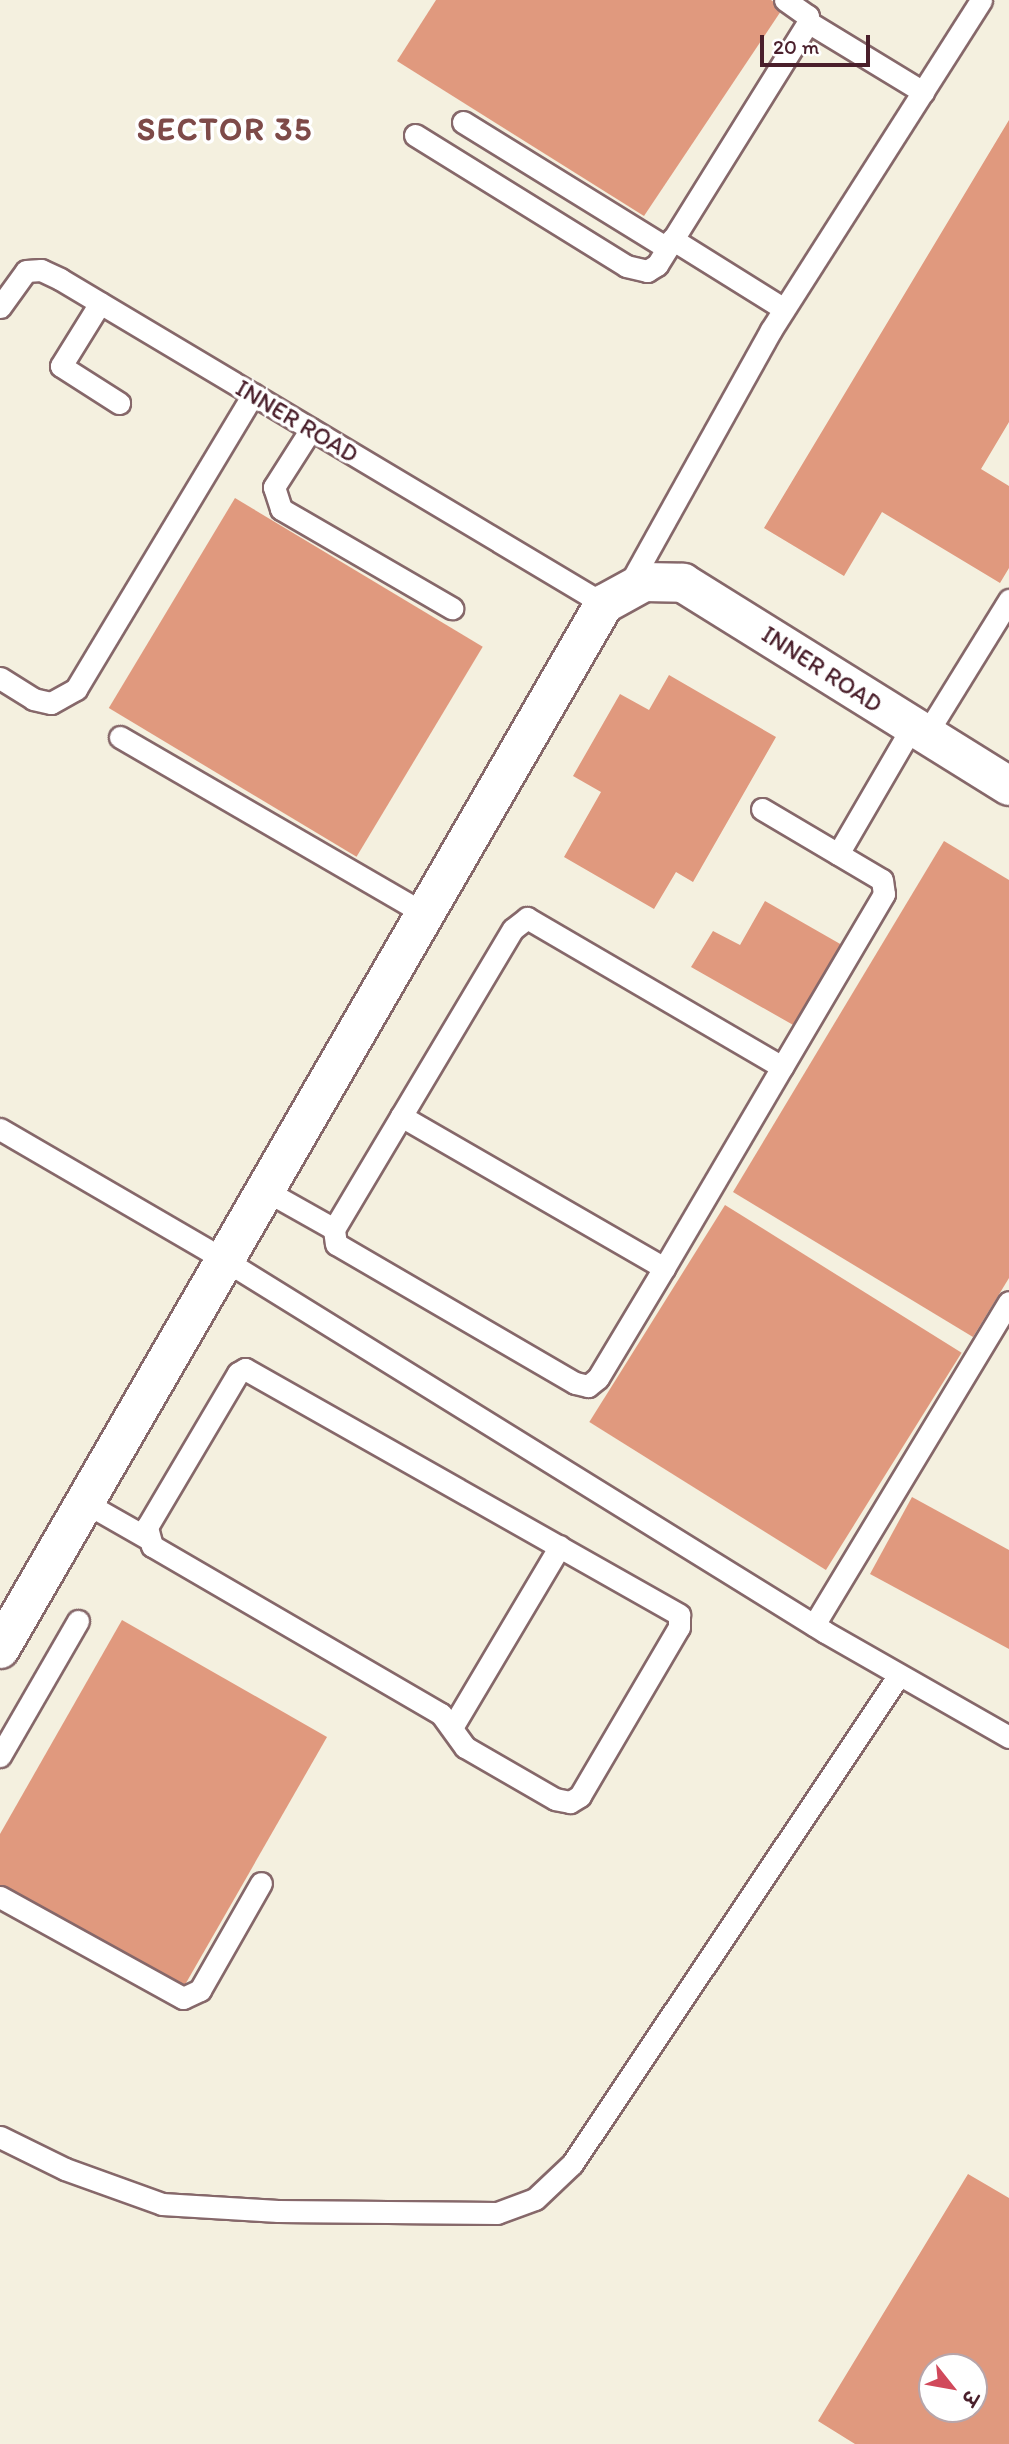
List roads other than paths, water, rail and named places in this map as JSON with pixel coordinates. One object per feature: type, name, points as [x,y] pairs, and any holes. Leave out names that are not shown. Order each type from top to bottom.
[{"type":"street","name":"INNER ROAD","points":[[616,596],[663,579],[705,593],[919,732],[1009,786]]},
{"type":"street","points":[[0,1648],[424,913],[616,596]]},
{"type":"lane","points":[[415,135],[638,272],[657,265],[808,22],[808,16],[785,0]]},
{"type":"lane","points":[[616,596],[784,309],[981,0]]},
{"type":"lane","points":[[808,22],[923,92]]},
{"type":"lane","points":[[463,122],[784,309]]},
{"type":"lane","name":"INNER ROAD","points":[[0,307],[20,276],[33,270],[60,279],[311,429],[616,596]]},
{"type":"lane","points":[[100,303],[61,366],[119,403]]},
{"type":"lane","points":[[0,678],[33,699],[51,703],[76,689],[253,394]]},
{"type":"lane","points":[[311,429],[274,487],[281,509],[452,608]]},
{"type":"lane","points":[[838,854],[1009,600]]},
{"type":"lane","points":[[121,737],[424,913]]},
{"type":"lane","points":[[762,809],[882,880],[886,888],[782,1067],[664,1268],[598,1378],[588,1385],[575,1383],[336,1244],[334,1228],[513,929],[527,918],[782,1067]]},
{"type":"lane","points":[[401,1116],[664,1268]]},
{"type":"lane","points":[[0,1129],[223,1259],[814,1625],[1009,1737]]},
{"type":"lane","points":[[263,1189],[334,1228]]},
{"type":"lane","points":[[814,1625],[1009,1301]]},
{"type":"lane","points":[[84,1502],[147,1538],[162,1554],[441,1714],[465,1747],[555,1799],[570,1802],[580,1796],[680,1621],[673,1610],[245,1369],[238,1373],[147,1527],[147,1538]]},
{"type":"lane","points":[[453,1727],[560,1546]]},
{"type":"lane","points":[[0,1756],[78,1621]]},
{"type":"lane","points":[[0,2137],[65,2169],[162,2204],[278,2211],[497,2213],[535,2199],[572,2164],[899,1675]]},
{"type":"lane","points":[[0,1898],[183,1998],[200,1990],[261,1882]]},
{"type":"district","name":"SECTOR 35","points":[[225,129]]}]
